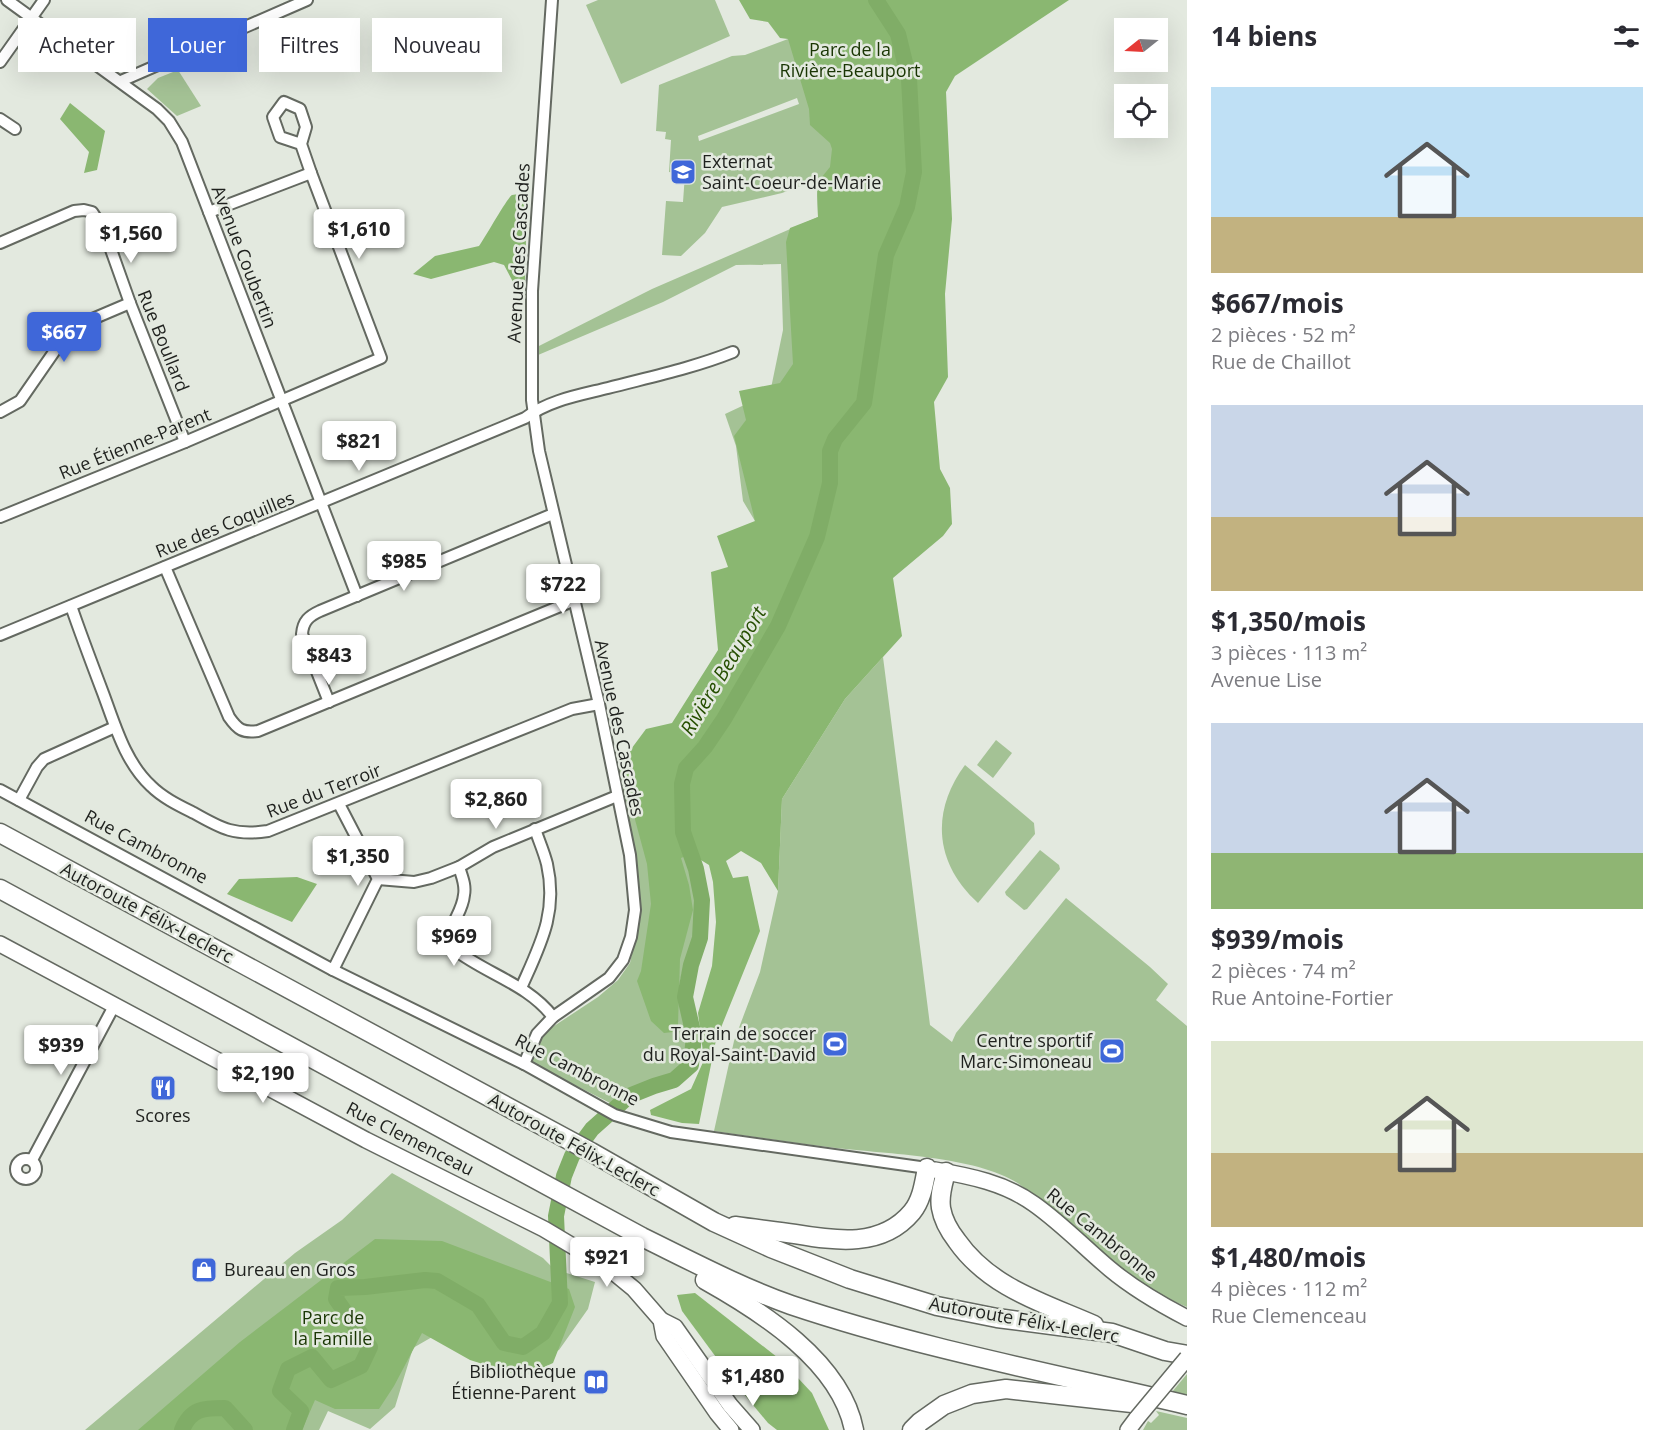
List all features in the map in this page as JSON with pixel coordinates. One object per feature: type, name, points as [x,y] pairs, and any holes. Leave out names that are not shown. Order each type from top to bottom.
[{"type":"highway","name":"Autoroute Félix-Leclerc","points":[[0,833],[591,1152],[714,1222],[771,1248],[850,1279],[937,1306],[997,1318],[1112,1333],[1187,1357]]},
{"type":"highway","points":[[0,889],[642,1237],[732,1281],[790,1304],[923,1343],[1187,1407]]},
{"type":"highway","points":[[714,1222],[830,1241],[858,1240],[878,1235],[896,1226],[912,1212],[920,1198],[927,1168]]},
{"type":"highway","points":[[946,1172],[940,1193],[941,1210],[949,1230],[972,1260],[1010,1289],[1112,1333]]},
{"type":"highway","points":[[642,1237],[665,1257],[723,1290],[780,1328],[805,1349],[845,1399],[854,1430]]},
{"type":"highway","points":[[912,1430],[944,1405],[972,1394],[1006,1389],[1187,1407]]},
{"type":"street","name":"Avenue Coubertin","points":[[7,0],[157,108],[169,121],[182,142],[357,596]]},
{"type":"street","points":[[0,62],[44,0]]},
{"type":"street","points":[[121,81],[307,0]]},
{"type":"street","name":"Avenue des Cascades","points":[[524,1064],[537,1034],[553,1017],[609,978],[623,960],[631,937],[635,910],[630,855],[599,704],[539,451],[534,411],[531,350],[532,291],[552,0]]},
{"type":"street","points":[[0,119],[15,129]]},
{"type":"street","points":[[209,212],[311,173],[301,144]]},
{"type":"street","name":"Rue Étienne-Parent","points":[[0,517],[281,402],[381,358],[311,173]]},
{"type":"street","name":"Rue Boullard","points":[[0,243],[74,212],[84,210],[92,212],[104,230],[185,442]]},
{"type":"street","points":[[0,412],[20,401],[72,328],[130,303]]},
{"type":"street","name":"Rue des Coquilles","points":[[0,635],[525,418],[534,411],[560,400],[705,363],[733,352]]},
{"type":"street","points":[[329,702],[302,634],[305,620],[313,614],[553,514]]},
{"type":"street","points":[[165,567],[229,717],[236,727],[245,733],[258,731],[575,600]]},
{"type":"street","name":"Rue du Terroir","points":[[71,606],[115,727],[133,763],[152,788],[174,803],[222,829],[236,833],[251,834],[268,831],[572,709],[599,704]]},
{"type":"street","points":[[19,801],[37,767],[44,759],[115,727]]},
{"type":"street","name":"Rue Cambronne","points":[[0,790],[333,970],[524,1064],[615,1115],[671,1132],[927,1168],[990,1182],[1032,1203],[1144,1295],[1187,1318]]},
{"type":"street","points":[[378,879],[414,882],[431,878],[459,867],[494,847],[534,829],[617,796]]},
{"type":"street","points":[[339,804],[378,879]]},
{"type":"street","points":[[520,988],[543,940],[550,915],[550,890],[546,863],[534,829]]},
{"type":"street","points":[[459,867],[465,885],[462,908],[450,931],[449,940],[454,949],[520,988],[543,1004],[553,1017]]},
{"type":"street","points":[[333,970],[378,879]]},
{"type":"street","name":"Rue Clemenceau","points":[[0,944],[366,1140],[568,1241],[606,1266],[634,1289],[661,1320],[675,1327],[730,1405],[752,1430]]},
{"type":"street","points":[[32,1160],[114,1006]]},
{"type":"street","name":"Rue Clemenceau","points":[[661,1320],[664,1336],[717,1413],[732,1430]]},
{"type":"street","points":[[1133,1424],[1187,1357]]},
{"type":"green space","points":[[598,0],[715,0],[730,36],[621,84],[586,5]]},
{"type":"green space","name":"Parc de la Rivière-Beauport","points":[[739,0],[1069,0],[955,76],[946,92],[952,219],[945,294],[948,377],[934,402],[940,469],[950,488],[952,524],[943,536],[893,578],[902,636],[845,699],[782,799],[778,891],[761,863],[741,851],[726,861],[733,878],[748,876],[760,931],[716,1040],[699,1124],[682,1123],[651,1115],[650,1110],[691,1089],[704,1060],[698,1013],[712,966],[716,922],[713,882],[709,865],[691,854],[681,858],[693,910],[680,959],[678,1025],[673,1032],[664,1033],[651,1021],[637,981],[641,971],[651,904],[647,864],[620,764],[646,729],[672,723],[718,650],[711,572],[728,567],[717,536],[755,521],[734,436],[746,420],[739,391],[780,383],[793,364],[786,242],[790,228],[818,217],[817,183],[830,167],[832,149],[830,143],[810,125],[809,109],[788,39],[780,38],[768,22],[750,19]]},
{"type":"green space","name":"Parc de la Rivière-Beauport","points":[[782,0],[898,34],[755,521],[743,501],[736,446],[725,414],[770,393],[783,330],[781,264],[736,265],[663,302],[531,358],[531,350],[652,289],[818,217],[819,179],[782,193],[722,207],[705,233],[681,256],[662,255],[666,201],[683,202],[685,174],[669,172],[671,140],[665,139],[666,132],[656,131],[659,85],[732,56],[745,55],[788,39]],"holes":[[[797,98],[799,104],[699,141],[698,136]]]},
{"type":"green space","points":[[179,72],[201,106],[177,116],[147,89],[158,78]]},
{"type":"green space","points":[[70,103],[105,131],[97,170],[84,173],[89,152],[60,119]]},
{"type":"green space","points":[[527,193],[525,285],[513,282],[504,265],[494,262],[431,279],[413,274],[435,256],[479,246],[509,198],[512,195]]},
{"type":"green space","points":[[883,657],[930,1025],[952,1042],[956,1033],[1066,898],[1168,984],[1156,1000],[1187,1026],[1187,1307],[1151,1288],[1101,1253],[1028,1190],[1001,1175],[980,1167],[930,1158],[714,1131],[734,1041],[760,972],[778,891],[782,799],[845,699]]},
{"type":"green space","points":[[996,740],[1012,753],[993,778],[977,765]]},
{"type":"green space","points":[[650,757],[681,838],[698,895],[695,929],[682,975],[679,999],[688,1050],[683,1066],[674,1075],[610,1103],[530,1062],[545,1032],[598,997],[618,980],[630,963],[637,929],[611,764]]},
{"type":"green space","points":[[965,765],[1034,823],[1035,834],[978,903],[953,872],[942,837],[942,819],[946,801]]},
{"type":"green space","points":[[1040,850],[1059,865],[1060,869],[1024,910],[1005,892]]},
{"type":"green space","points":[[297,877],[317,884],[292,922],[227,894],[239,879]]},
{"type":"green space","name":"Parc de la Famille","points":[[392,1173],[543,1258],[554,1269],[595,1282],[588,1309],[559,1350],[519,1369],[492,1369],[439,1333],[413,1348],[395,1407],[370,1429],[328,1411],[319,1430],[85,1430],[295,1253],[342,1220]]},
{"type":"green space","name":"Parc de la Famille","points":[[375,1239],[442,1241],[569,1289],[575,1307],[553,1363],[523,1377],[470,1360],[422,1333],[379,1409],[335,1409],[315,1400],[302,1430],[138,1430],[240,1342]]},
{"type":"green space","points":[[695,1293],[782,1361],[812,1393],[829,1430],[777,1430],[768,1423],[738,1387],[682,1311],[677,1295]]},
{"type":"green space","points":[[1187,1374],[1187,1395],[1172,1392]]},
{"type":"green space","points":[[1156,1411],[1187,1418],[1187,1430],[1143,1430],[1148,1421],[1151,1423],[1159,1415]]},
{"type":"waterway","name":"Rivière Beauport","points":[[294,1430],[301,1411],[280,1391],[288,1369],[312,1357],[331,1380],[361,1366],[370,1347],[336,1299],[338,1288],[425,1280],[437,1281],[478,1305],[504,1343],[523,1347],[543,1333],[560,1303],[556,1216],[564,1176],[572,1156],[592,1129],[629,1096],[674,1080],[691,1065],[694,1036],[685,997],[691,965],[700,938],[702,900],[696,869],[683,832],[682,784],[686,768],[705,747],[724,719],[778,626],[817,537],[830,483],[830,451],[835,439],[864,403],[886,255],[907,207],[914,172],[909,79],[898,34],[876,0]]},
{"type":"waterway","name":"Rivière Beauport","points":[[182,1430],[194,1413],[211,1408],[225,1408],[245,1430]]},
{"type":"place","name":"Externat Saint-Coeur-de-Marie","points":[[683,172]]},
{"type":"place","name":"Terrain de soccer du Royal-Saint-David","points":[[835,1044]]},
{"type":"place","name":"Centre sportif Marc-Simoneau","points":[[1112,1051]]},
{"type":"place","name":"Scores","points":[[163,1088]]},
{"type":"place","name":"Bureau en Gros","points":[[204,1270]]},
{"type":"place","name":"Bibliothèque Étienne-Parent","points":[[596,1382]]}]
